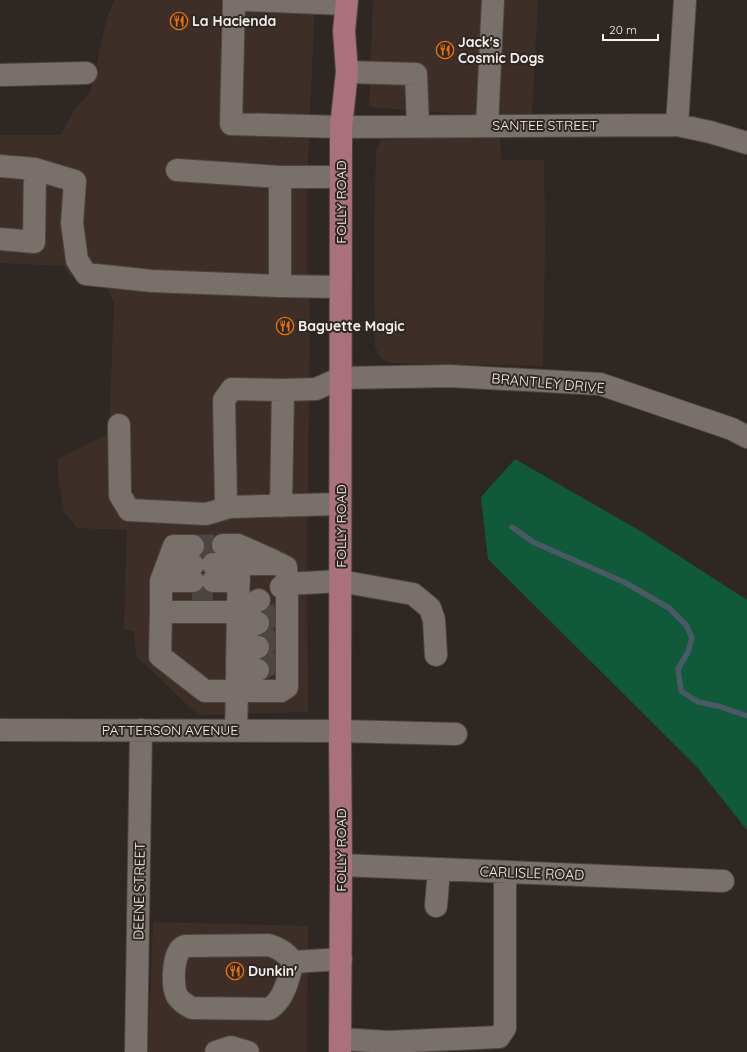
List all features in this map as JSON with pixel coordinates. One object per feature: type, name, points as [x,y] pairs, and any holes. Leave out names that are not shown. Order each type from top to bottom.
[{"type":"main road","name":"FOLLY ROAD","points":[[340,1046],[341,127],[347,72],[344,31],[347,2]]},
{"type":"street","name":"SANTEE STREET","points":[[234,0],[231,124],[341,127],[677,125],[710,132],[747,143]]},
{"type":"street","points":[[246,0],[347,2]]},
{"type":"street","points":[[487,126],[493,0]]},
{"type":"street","points":[[677,125],[685,0]]},
{"type":"street","points":[[347,72],[416,74],[418,126]]},
{"type":"street","points":[[0,75],[86,74]]},
{"type":"street","points":[[0,166],[36,169],[75,181],[72,223],[77,260],[86,274],[152,281],[340,287]]},
{"type":"street","points":[[0,239],[34,242],[36,169]]},
{"type":"street","points":[[177,170],[280,177],[341,177]]},
{"type":"street","points":[[280,177],[280,286]]},
{"type":"street","name":"BRANTLEY DRIVE","points":[[341,378],[450,376],[600,384],[732,429],[747,436]]},
{"type":"street","points":[[230,507],[226,502],[224,400],[232,388],[283,390],[316,389],[341,378]]},
{"type":"street","points":[[281,506],[283,390]]},
{"type":"street","points":[[120,425],[120,495],[129,510],[206,514],[230,507],[340,504]]},
{"type":"street","points":[[223,545],[238,545],[286,567],[284,586],[284,658],[287,687],[281,691],[237,685],[205,691],[160,656],[161,581],[174,546],[201,576],[242,591]]},
{"type":"street","points":[[161,612],[242,591],[280,564]]},
{"type":"street","points":[[161,581],[201,576],[242,591]]},
{"type":"street","points":[[284,586],[340,581],[413,594],[430,608],[434,620],[436,656]]},
{"type":"street","points":[[236,730],[238,633],[242,591]]},
{"type":"street","points":[[238,633],[258,623]]},
{"type":"street","points":[[237,658],[258,647]]},
{"type":"street","points":[[237,685],[258,670]]},
{"type":"street","name":"PATTERSON AVENUE","points":[[0,730],[236,730],[456,734]]},
{"type":"street","name":"DEENE STREET","points":[[136,1052],[141,730]]},
{"type":"street","name":"CARLISLE ROAD","points":[[341,865],[723,881]]},
{"type":"street","points":[[436,906],[438,869]]},
{"type":"street","points":[[340,1046],[388,1042],[499,1038],[505,1028],[505,872]]},
{"type":"street","points":[[269,945],[276,947],[289,955],[293,962],[284,991],[275,1006],[269,1009],[192,1008],[183,1003],[177,996],[174,988],[176,960],[180,950],[185,946],[269,945]]},
{"type":"street","points":[[293,962],[341,959]]},
{"type":"street","points":[[216,1052],[231,1047],[248,1052]]},
{"type":"shaded area","points":[[114,0],[315,0],[307,185],[307,277],[310,313],[307,547],[308,712],[198,715],[136,656],[134,631],[124,629],[127,530],[77,528],[64,512],[58,477],[57,459],[109,433],[114,302],[107,288],[70,276],[64,266],[0,263],[0,135],[61,135],[75,108],[90,93],[107,18]]},
{"type":"shaded area","points":[[373,0],[538,0],[532,115],[503,117],[369,107]]},
{"type":"shaded area","points":[[500,135],[501,160],[544,160],[545,241],[543,366],[391,363],[381,358],[375,347],[374,243],[376,150],[381,140]]},
{"type":"shaded area","points":[[153,922],[308,926],[307,1052],[148,1052]]},
{"type":"green space","points":[[515,459],[642,532],[747,600],[747,830],[696,766],[488,559],[481,497]]},
{"type":"waterway","points":[[512,527],[533,542],[626,583],[669,608],[686,625],[692,638],[688,652],[678,669],[681,691],[698,702],[718,706],[747,716]]},
{"type":"tunnel","points":[[193,546],[223,545]]},
{"type":"tunnel","points":[[192,597],[213,597]]},
{"type":"tunnel","points":[[258,623],[281,612]]},
{"type":"tunnel","points":[[258,647],[281,635]]},
{"type":"tunnel","points":[[258,670],[282,659]]},
{"type":"place","name":"La Hacienda","points":[[179,21]]},
{"type":"place","name":"Jack's Cosmic Dogs","points":[[445,50]]},
{"type":"place","name":"Baguette Magic","points":[[285,326]]},
{"type":"place","name":"Dunkin'","points":[[235,971]]}]
